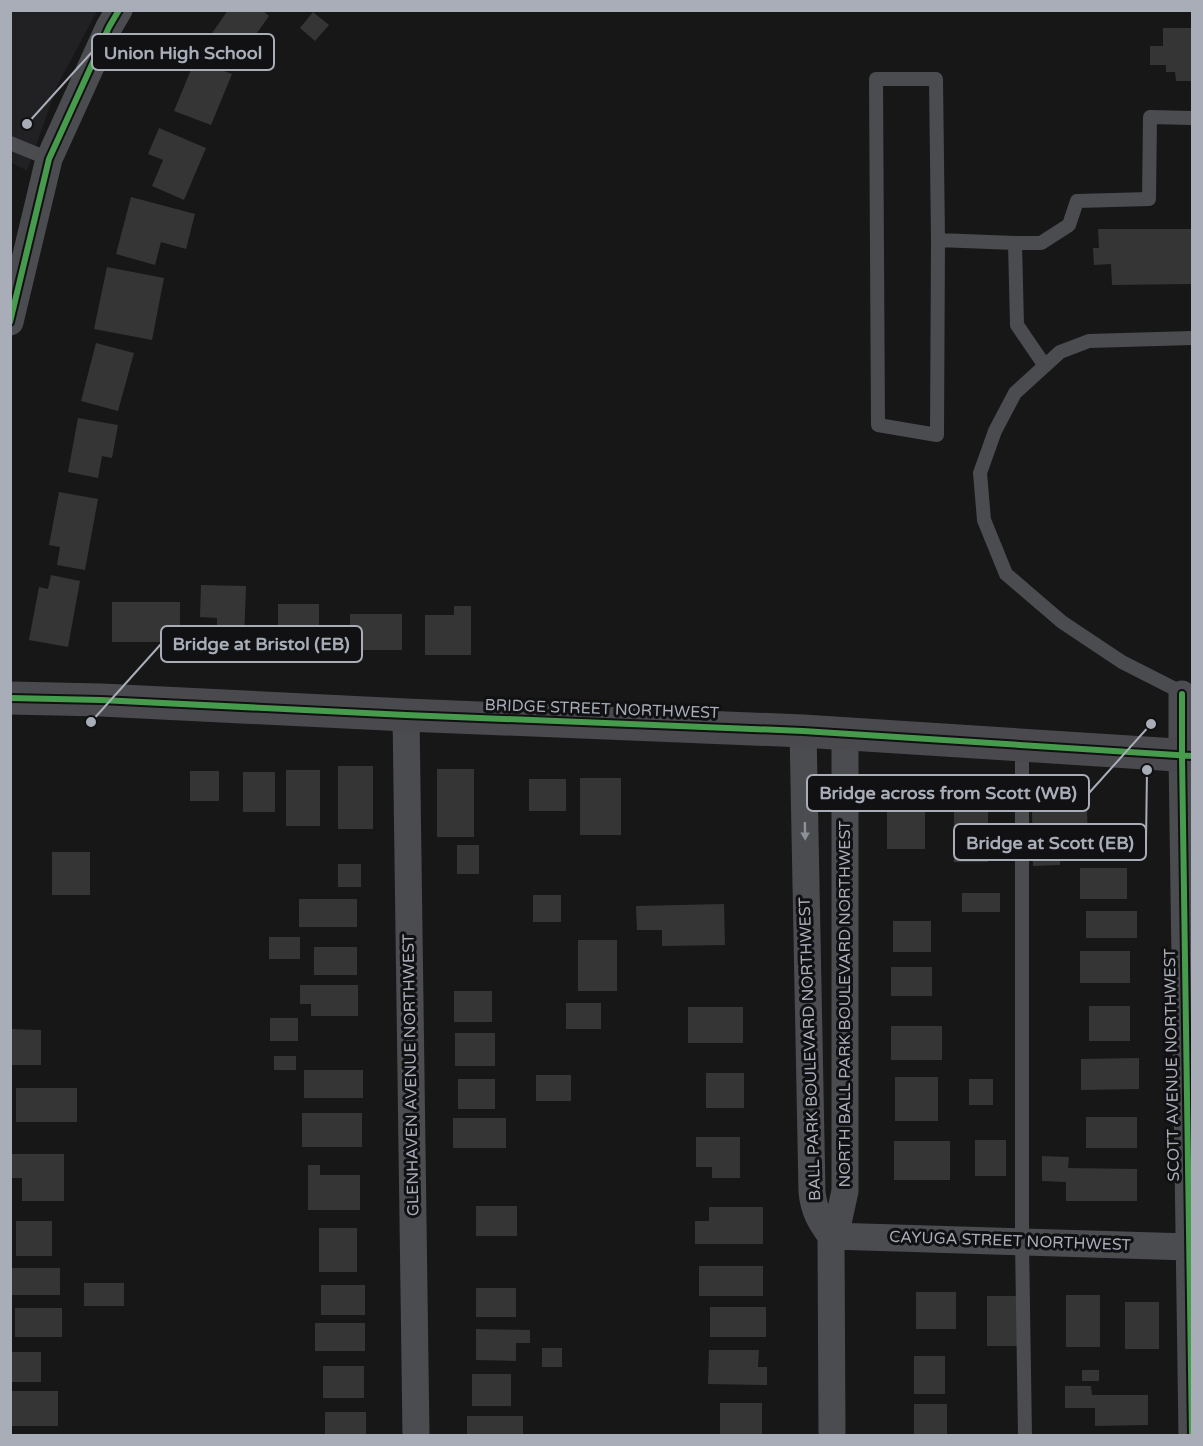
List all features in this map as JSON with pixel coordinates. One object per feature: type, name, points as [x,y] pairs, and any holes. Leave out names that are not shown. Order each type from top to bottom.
[{"type":"main road","name":"BRIDGE STREET NORTHWEST","points":[[10,698],[803,730],[1187,756]]},
{"type":"street","points":[[11,319],[49,159],[109,27],[120,10]]},
{"type":"street","name":"SCOTT AVENUE NORTHWEST","points":[[1187,696],[1192,1436]]},
{"type":"street","name":"GLENHAVEN AVENUE NORTHWEST","points":[[406,715],[416,1436]]},
{"type":"street","name":"BALL PARK BOULEVARD NORTHWEST","points":[[803,730],[812,1192],[814,1207],[820,1221],[831,1236]]},
{"type":"street","name":"NORTH BALL PARK BOULEVARD NORTHWEST","points":[[831,1236],[838,1223],[845,1191],[845,734]]},
{"type":"street","points":[[831,1236],[832,1436]]},
{"type":"street","name":"CAYUGA STREET NORTHWEST","points":[[831,1236],[1191,1247]]},
{"type":"lane","points":[[876,79],[936,79],[938,240],[937,435],[878,425],[876,79]]},
{"type":"lane","points":[[938,240],[1041,243],[1069,225],[1077,201],[1149,199],[1150,117],[1192,118]]},
{"type":"lane","points":[[10,143],[49,159]]},
{"type":"lane","points":[[1015,243],[1017,325],[1045,366]]},
{"type":"lane","points":[[1187,696],[1122,662],[1062,622],[1006,574],[984,520],[980,473],[995,431],[1015,393],[1060,352],[1089,341],[1192,338]]},
{"type":"lane","points":[[1022,746],[1022,1242],[1025,1436]]},
{"type":"shaded area","points":[[11,11],[97,11],[57,86],[27,171],[11,162]]},
{"type":"building","points":[[228,10],[262,10],[269,16],[236,63],[206,42]]},
{"type":"building","points":[[313,12],[329,25],[315,41],[300,28]]},
{"type":"building","points":[[1163,28],[1192,28],[1192,81],[1176,81],[1175,72],[1166,72],[1166,65],[1150,65],[1150,46],[1163,46]]},
{"type":"building","points":[[195,60],[232,74],[211,125],[174,111]]},
{"type":"building","points":[[159,128],[206,148],[184,200],[152,186],[163,160],[148,154]]},
{"type":"building","points":[[131,197],[195,214],[186,249],[161,242],[155,265],[116,254]]},
{"type":"building","points":[[1098,229],[1192,229],[1192,284],[1112,285],[1111,264],[1094,265],[1093,248],[1099,248]]},
{"type":"building","points":[[107,267],[164,278],[152,340],[94,329]]},
{"type":"building","points":[[96,343],[134,353],[118,411],[81,401]]},
{"type":"building","points":[[78,418],[118,425],[112,458],[102,456],[98,478],[68,472]]},
{"type":"building","points":[[59,492],[98,499],[85,570],[57,565],[60,547],[49,545]]},
{"type":"building","points":[[51,575],[80,581],[68,647],[29,640],[39,587],[48,589]]},
{"type":"building","points":[[201,585],[246,586],[244,639],[217,638],[217,618],[200,617]]},
{"type":"building","points":[[112,602],[180,602],[180,642],[112,642]]},
{"type":"building","points":[[278,604],[319,604],[319,642],[278,642]]},
{"type":"building","points":[[454,606],[471,606],[471,655],[425,655],[425,615],[454,615]]},
{"type":"building","points":[[350,614],[402,614],[402,650],[350,650]]},
{"type":"building","points":[[338,766],[373,766],[373,829],[338,829]]},
{"type":"building","points":[[437,769],[474,769],[474,837],[437,837]]},
{"type":"building","points":[[286,770],[320,770],[320,826],[286,826]]},
{"type":"building","points":[[190,771],[219,771],[219,801],[190,801]]},
{"type":"building","points":[[243,772],[275,772],[275,812],[243,812]]},
{"type":"building","points":[[580,778],[621,778],[621,835],[580,835]]},
{"type":"building","points":[[529,779],[566,779],[566,811],[529,811]]},
{"type":"building","points":[[887,806],[925,806],[925,849],[887,849]]},
{"type":"building","points":[[954,808],[988,808],[988,862],[954,862]]},
{"type":"building","points":[[1087,809],[1088,841],[1060,841],[1060,865],[1033,866],[1032,810]]},
{"type":"building","points":[[457,845],[479,845],[479,874],[457,874]]},
{"type":"building","points":[[52,852],[90,852],[90,895],[52,895]]},
{"type":"building","points":[[338,864],[361,864],[361,887],[338,887]]},
{"type":"building","points":[[1080,868],[1127,868],[1127,899],[1080,899]]},
{"type":"building","points":[[962,893],[1000,893],[1000,912],[962,912]]},
{"type":"building","points":[[533,895],[561,895],[561,922],[533,922]]},
{"type":"building","points":[[299,899],[357,899],[357,927],[299,927]]},
{"type":"building","points":[[724,904],[725,945],[662,946],[662,930],[637,930],[636,906]]},
{"type":"building","points":[[1086,911],[1137,911],[1137,938],[1086,938]]},
{"type":"building","points":[[893,921],[931,921],[931,952],[893,952]]},
{"type":"building","points":[[269,937],[300,937],[300,959],[269,959]]},
{"type":"building","points":[[578,940],[617,940],[617,991],[578,991]]},
{"type":"building","points":[[314,947],[357,947],[357,975],[314,975]]},
{"type":"building","points":[[1080,951],[1130,951],[1130,983],[1080,983]]},
{"type":"building","points":[[891,967],[932,967],[932,996],[891,996]]},
{"type":"building","points":[[300,985],[358,985],[358,1016],[311,1016],[311,1004],[300,1004]]},
{"type":"building","points":[[454,991],[492,991],[492,1022],[454,1022]]},
{"type":"building","points":[[566,1003],[601,1003],[601,1029],[566,1029]]},
{"type":"building","points":[[1089,1006],[1130,1006],[1130,1041],[1089,1041]]},
{"type":"building","points":[[688,1007],[743,1007],[743,1043],[688,1043]]},
{"type":"building","points":[[270,1018],[298,1018],[298,1041],[270,1041]]},
{"type":"building","points":[[891,1026],[942,1026],[942,1060],[891,1060]]},
{"type":"building","points":[[10,1029],[41,1030],[41,1065],[10,1065]]},
{"type":"building","points":[[455,1033],[495,1033],[495,1066],[455,1066]]},
{"type":"building","points":[[274,1056],[296,1056],[296,1070],[274,1070]]},
{"type":"building","points":[[1139,1058],[1139,1089],[1081,1090],[1081,1059]]},
{"type":"building","points":[[304,1070],[363,1070],[363,1098],[304,1098]]},
{"type":"building","points":[[706,1073],[744,1073],[744,1108],[706,1108]]},
{"type":"building","points":[[536,1075],[571,1075],[571,1101],[536,1101]]},
{"type":"building","points":[[895,1077],[938,1077],[938,1121],[895,1121]]},
{"type":"building","points":[[458,1079],[495,1079],[495,1109],[458,1109]]},
{"type":"building","points":[[969,1079],[993,1079],[993,1105],[969,1105]]},
{"type":"building","points":[[16,1088],[77,1088],[77,1122],[16,1122]]},
{"type":"building","points":[[302,1113],[362,1113],[362,1147],[302,1147]]},
{"type":"building","points":[[1086,1117],[1137,1117],[1137,1148],[1086,1148]]},
{"type":"building","points":[[453,1118],[506,1118],[506,1148],[453,1148]]},
{"type":"building","points":[[696,1137],[740,1137],[740,1178],[712,1178],[712,1167],[696,1167]]},
{"type":"building","points":[[975,1140],[1006,1140],[1006,1176],[975,1176]]},
{"type":"building","points":[[894,1141],[950,1141],[950,1180],[894,1180]]},
{"type":"building","points":[[12,1154],[64,1154],[64,1201],[22,1201],[22,1178],[12,1178]]},
{"type":"building","points":[[1042,1156],[1069,1157],[1068,1168],[1137,1169],[1137,1201],[1066,1201],[1066,1182],[1042,1181]]},
{"type":"building","points":[[308,1165],[320,1165],[320,1175],[360,1175],[360,1210],[308,1210]]},
{"type":"building","points":[[476,1206],[517,1206],[517,1236],[476,1236]]},
{"type":"building","points":[[709,1207],[763,1207],[763,1244],[695,1244],[695,1221],[709,1221]]},
{"type":"building","points":[[16,1221],[52,1221],[52,1256],[16,1256]]},
{"type":"building","points":[[319,1228],[357,1228],[357,1272],[319,1272]]},
{"type":"building","points":[[699,1266],[763,1266],[763,1296],[699,1296]]},
{"type":"building","points":[[10,1268],[60,1268],[60,1295],[10,1295]]},
{"type":"building","points":[[84,1283],[124,1283],[124,1306],[84,1306]]},
{"type":"building","points":[[321,1285],[365,1285],[365,1315],[321,1315]]},
{"type":"building","points":[[476,1288],[516,1288],[516,1317],[476,1317]]},
{"type":"building","points":[[916,1292],[956,1292],[956,1329],[916,1329]]},
{"type":"building","points":[[1066,1295],[1100,1295],[1100,1347],[1066,1347]]},
{"type":"building","points":[[987,1296],[1019,1296],[1019,1346],[987,1346]]},
{"type":"building","points":[[1125,1302],[1159,1302],[1159,1349],[1125,1349]]},
{"type":"building","points":[[710,1307],[766,1307],[766,1337],[710,1337]]},
{"type":"building","points":[[15,1308],[62,1308],[62,1337],[15,1337]]},
{"type":"building","points":[[315,1323],[365,1323],[365,1351],[315,1351]]},
{"type":"building","points":[[476,1329],[530,1330],[530,1343],[516,1343],[516,1361],[476,1360]]},
{"type":"building","points":[[542,1348],[562,1348],[562,1367],[542,1367]]},
{"type":"building","points":[[709,1350],[759,1350],[758,1367],[767,1367],[767,1385],[708,1384]]},
{"type":"building","points":[[10,1352],[41,1352],[41,1382],[10,1382]]},
{"type":"building","points":[[914,1356],[945,1356],[945,1394],[914,1394]]},
{"type":"building","points":[[323,1366],[364,1366],[364,1398],[323,1398]]},
{"type":"building","points":[[1082,1370],[1099,1370],[1099,1381],[1082,1381]]},
{"type":"building","points":[[472,1374],[511,1374],[511,1406],[472,1406]]},
{"type":"building","points":[[1065,1386],[1091,1386],[1092,1395],[1148,1395],[1148,1425],[1095,1426],[1095,1408],[1065,1408]]},
{"type":"building","points":[[10,1391],[58,1391],[58,1426],[10,1426]]},
{"type":"building","points":[[720,1403],[762,1403],[762,1435],[720,1435]]},
{"type":"building","points":[[914,1404],[947,1404],[947,1435],[914,1436]]},
{"type":"building","points":[[325,1412],[366,1412],[366,1436],[325,1436]]},
{"type":"building","points":[[467,1416],[523,1416],[523,1436],[467,1436]]},
{"type":"cycle path","points":[[10,322],[49,159],[109,27],[119,10]]},
{"type":"cycle path","points":[[1182,694],[1192,1436]]},
{"type":"cycle path","points":[[10,698],[803,731],[1192,756]]},
{"type":"place","name":"Union High School","points":[[27,124]]},
{"type":"place","name":"Bridge at Bristol (EB)","points":[[91,722]]},
{"type":"place","name":"Bridge across from Scott (WB)","points":[[1151,724]]},
{"type":"place","name":"Bridge at Scott (EB)","points":[[1147,770]]}]
